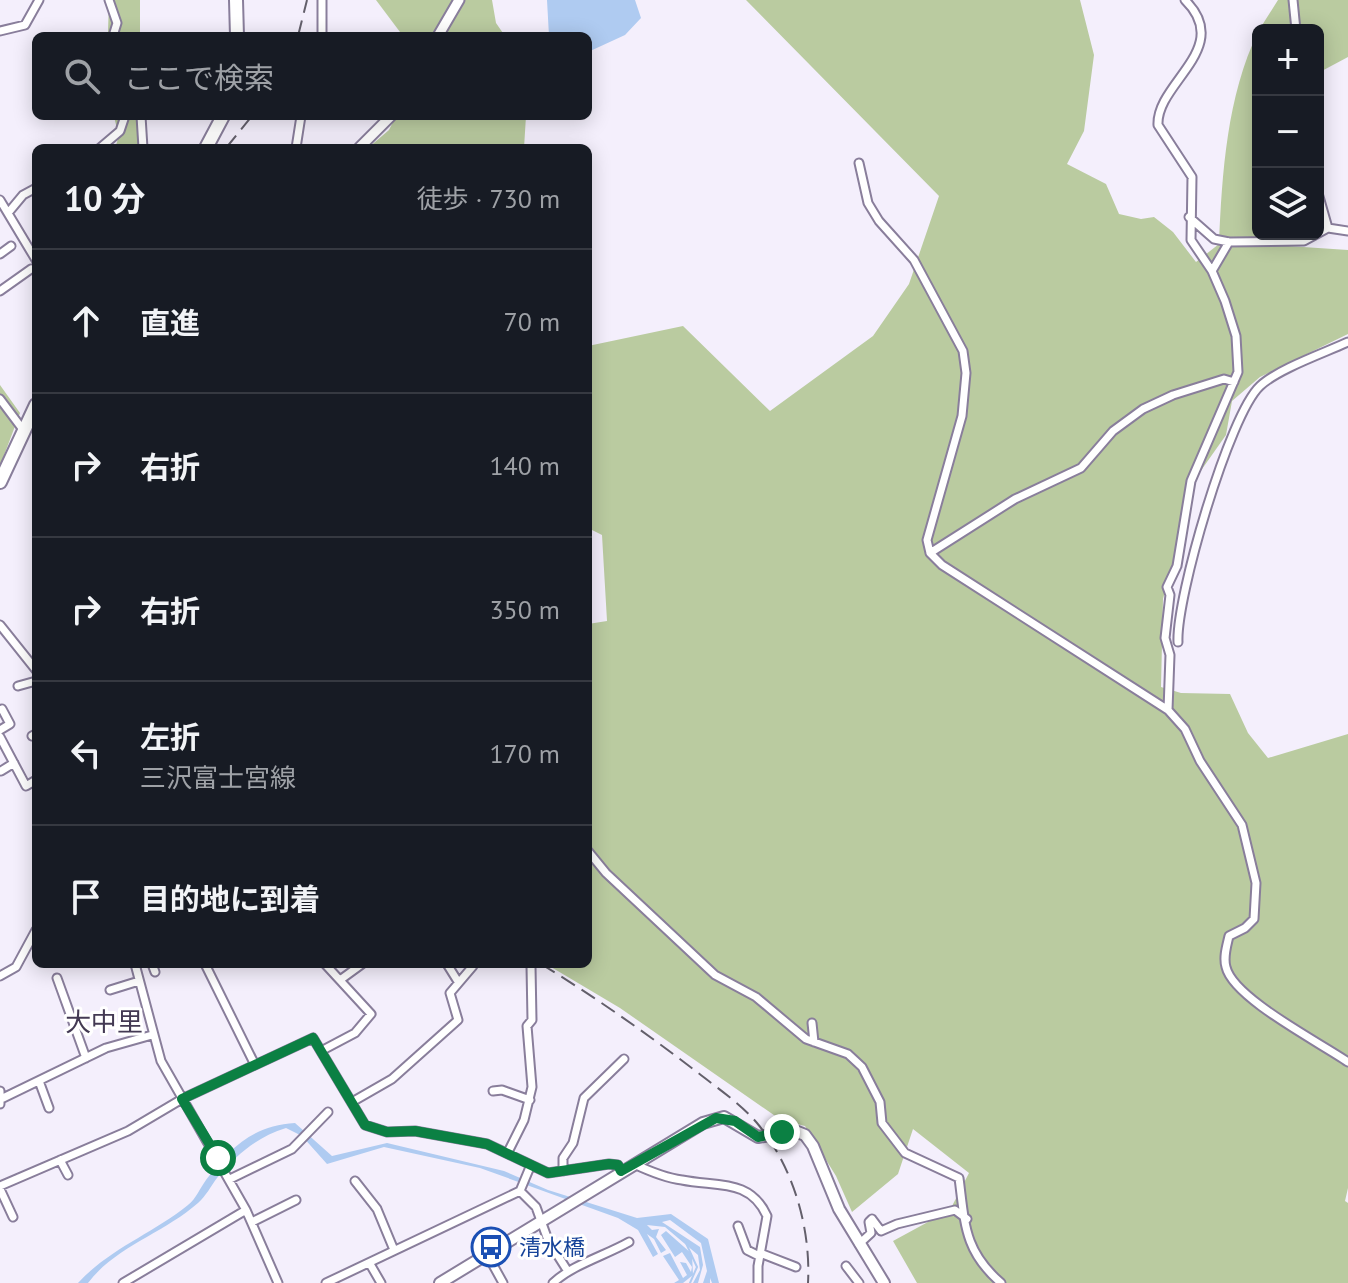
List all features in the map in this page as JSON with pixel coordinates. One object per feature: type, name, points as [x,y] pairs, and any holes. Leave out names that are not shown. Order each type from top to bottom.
[{"type":"main road","points":[[236,0],[237,32]]},
{"type":"main road","points":[[208,144],[221,120]]},
{"type":"main road","points":[[0,482],[32,414]]},
{"type":"main road","points":[[440,1283],[581,1194],[716,1118],[735,1121],[758,1137],[795,1131],[805,1135],[813,1146],[839,1209],[884,1283]]},
{"type":"street","points":[[0,31],[25,25],[39,0]]},
{"type":"street","points":[[109,0],[117,23],[114,32]]},
{"type":"street","points":[[322,0],[322,32]]},
{"type":"street","points":[[440,32],[459,0]]},
{"type":"street","points":[[1293,0],[1295,24]]},
{"type":"street","points":[[1168,710],[1170,655],[1165,638],[1170,595],[1167,587],[1177,566],[1191,481],[1238,372],[1236,336],[1212,271],[1191,240],[1192,177],[1161,134],[1157,117],[1194,61],[1200,31],[1191,2]]},
{"type":"street","points":[[105,144],[120,131],[124,120]]},
{"type":"street","points":[[141,120],[143,144]]},
{"type":"street","points":[[297,144],[300,120]]},
{"type":"street","points":[[363,144],[387,120]]},
{"type":"street","points":[[859,163],[868,203],[879,221],[914,260],[963,351],[966,373],[962,416],[927,540],[930,553],[942,565],[1168,710],[1185,729],[1200,761],[1242,825],[1256,883],[1254,919],[1229,936],[1225,963],[1228,975],[1243,995],[1348,1062]]},
{"type":"street","points":[[8,213],[23,195],[32,190]]},
{"type":"street","points":[[0,200],[32,253]]},
{"type":"street","points":[[1324,214],[1328,228]]},
{"type":"street","points":[[1189,217],[1214,239],[1229,242],[1304,241],[1328,228],[1348,231]]},
{"type":"street","points":[[1212,271],[1229,242]]},
{"type":"street","points":[[0,254],[11,246]]},
{"type":"street","points":[[0,291],[31,269]]},
{"type":"street","points":[[1178,642],[1179,603],[1239,415],[1262,383],[1348,342]]},
{"type":"street","points":[[930,553],[1015,499],[1081,468],[1113,431],[1143,409],[1224,379],[1234,382]]},
{"type":"street","points":[[1,404],[24,431]]},
{"type":"street","points":[[0,625],[32,665]]},
{"type":"street","points":[[18,686],[32,682]]},
{"type":"street","points":[[0,730],[10,724],[2,709]]},
{"type":"street","points":[[0,737],[3,753],[14,763],[26,786],[32,782]]},
{"type":"street","points":[[1,771],[14,763]]},
{"type":"street","points":[[592,856],[606,873],[715,975],[756,997],[806,1039],[837,1048],[862,1067],[880,1102],[882,1123],[905,1153],[959,1178],[971,1248],[980,1265],[1001,1283]]},
{"type":"street","points":[[0,976],[16,967],[32,937]]},
{"type":"street","points":[[136,968],[152,1035],[182,1099],[246,1210],[278,1283]]},
{"type":"street","points":[[207,968],[254,1063]]},
{"type":"street","points":[[321,1051],[355,1033],[371,1014],[329,968]]},
{"type":"street","points":[[340,980],[356,968]]},
{"type":"street","points":[[450,968],[457,980]]},
{"type":"street","points":[[352,1102],[392,1079],[458,1020],[450,993],[457,980],[471,968]]},
{"type":"street","points":[[508,1152],[530,1100],[533,1079],[527,1026],[532,1020],[531,968]]},
{"type":"street","points":[[57,978],[86,1058]]},
{"type":"street","points":[[110,990],[139,981]]},
{"type":"street","points":[[812,1023],[814,1042]]},
{"type":"street","points":[[0,1098],[106,1048],[152,1035]]},
{"type":"street","points":[[13,1217],[0,1188],[136,1127],[182,1099],[313,1038],[365,1125],[374,1129],[415,1131],[487,1144],[508,1152],[528,1171],[548,1173],[609,1164],[618,1165],[621,1171]]},
{"type":"street","points":[[563,1171],[563,1158],[573,1143],[584,1098],[624,1059]]},
{"type":"street","points":[[39,1081],[49,1108]]},
{"type":"street","points":[[493,1091],[502,1090],[530,1100]]},
{"type":"street","points":[[228,1176],[292,1149],[299,1138],[328,1112]]},
{"type":"street","points":[[60,1160],[68,1175]]},
{"type":"street","points":[[633,1164],[679,1180],[728,1185],[753,1194],[767,1216],[758,1283]]},
{"type":"street","points":[[326,1283],[483,1212],[521,1189],[528,1171]]},
{"type":"street","points":[[355,1181],[377,1209],[394,1250]]},
{"type":"street","points":[[521,1189],[543,1219],[548,1240],[567,1270]]},
{"type":"street","points":[[252,1222],[296,1200]]},
{"type":"street","points":[[123,1283],[246,1210]]},
{"type":"street","points":[[859,1244],[871,1233],[869,1222],[872,1219],[881,1231],[955,1210],[967,1219]]},
{"type":"street","points":[[738,1226],[747,1250],[796,1267]]},
{"type":"street","points":[[553,1283],[567,1270],[594,1262],[629,1242]]},
{"type":"street","points":[[487,1254],[503,1283]]},
{"type":"street","points":[[370,1264],[381,1283]]},
{"type":"street","points":[[846,1266],[859,1283]]},
{"type":"green space","points":[[109,0],[140,0],[140,32],[108,32]]},
{"type":"green space","points":[[376,0],[492,0],[496,23],[502,32],[400,32]]},
{"type":"green space","points":[[746,0],[1080,0],[1094,55],[1084,131],[1067,164],[1106,184],[1119,214],[1141,219],[1154,217],[1173,232],[1196,262],[1219,244],[1228,135],[1239,82],[1252,47],[1252,240],[1274,240],[1273,245],[1348,250],[1348,334],[1260,377],[1232,401],[1226,435],[1195,479],[1163,599],[1161,687],[1181,693],[1230,694],[1248,733],[1268,758],[1348,734],[1348,1188],[1345,1201],[1348,1203],[1348,1283],[917,1283],[893,1241],[950,1210],[969,1173],[913,1129],[898,1174],[852,1212],[836,1176],[805,1126],[781,1120],[620,1008],[553,968],[592,968],[592,623],[607,621],[602,535],[592,530],[592,345],[683,326],[770,411],[873,336],[909,284],[939,196]]},
{"type":"green space","points":[[1278,0],[1348,0],[1348,57],[1324,70],[1324,24],[1263,24]]},
{"type":"green space","points":[[115,120],[142,120],[142,144],[116,144],[119,136]]},
{"type":"green space","points":[[394,120],[526,120],[524,144],[373,144],[389,130]]},
{"type":"green space","points":[[0,385],[20,413],[0,466]]},
{"type":"water","points":[[547,0],[635,0],[641,18],[625,35],[592,50],[592,32],[549,32]]},
{"type":"water","points":[[295,1123],[332,1156],[387,1143],[504,1171],[548,1190],[637,1218],[671,1214],[708,1239],[719,1283],[712,1283],[710,1278],[710,1283],[703,1283],[707,1271],[701,1243],[670,1220],[662,1222],[700,1247],[703,1265],[698,1283],[693,1283],[700,1270],[698,1255],[665,1227],[647,1225],[652,1230],[659,1229],[656,1237],[666,1250],[661,1253],[654,1239],[647,1234],[658,1254],[653,1257],[638,1230],[618,1218],[480,1168],[384,1147],[327,1164],[302,1136],[286,1128],[257,1141],[240,1154],[185,1214],[126,1250],[99,1270],[88,1283],[78,1283],[117,1251],[188,1205],[233,1148],[267,1128]]},
{"type":"water","points":[[666,1231],[692,1254],[693,1275],[683,1283],[674,1283],[679,1280],[663,1256],[670,1253],[683,1278],[687,1275],[680,1262],[686,1263],[691,1272],[692,1267],[682,1252],[675,1257],[661,1235]]},
{"type":"waterway","points":[[685,1241],[697,1267],[690,1283]]},
{"type":"railway","points":[[299,32],[307,0]]},
{"type":"railway","points":[[229,144],[249,120]]},
{"type":"railway","points":[[547,968],[659,1043],[728,1096],[757,1123],[781,1158],[797,1198],[806,1241],[808,1283]]},
{"type":"place","name":"清水橋","points":[[491,1247]]},
{"type":"district","name":"大中里","points":[[104,1021]]},
{"type":"route","points":[[218,1158],[182,1099],[313,1038],[365,1125],[387,1132],[415,1131],[450,1140],[487,1144],[548,1173],[609,1164],[618,1165],[621,1171],[716,1118],[735,1121],[753,1136],[782,1132]]}]
